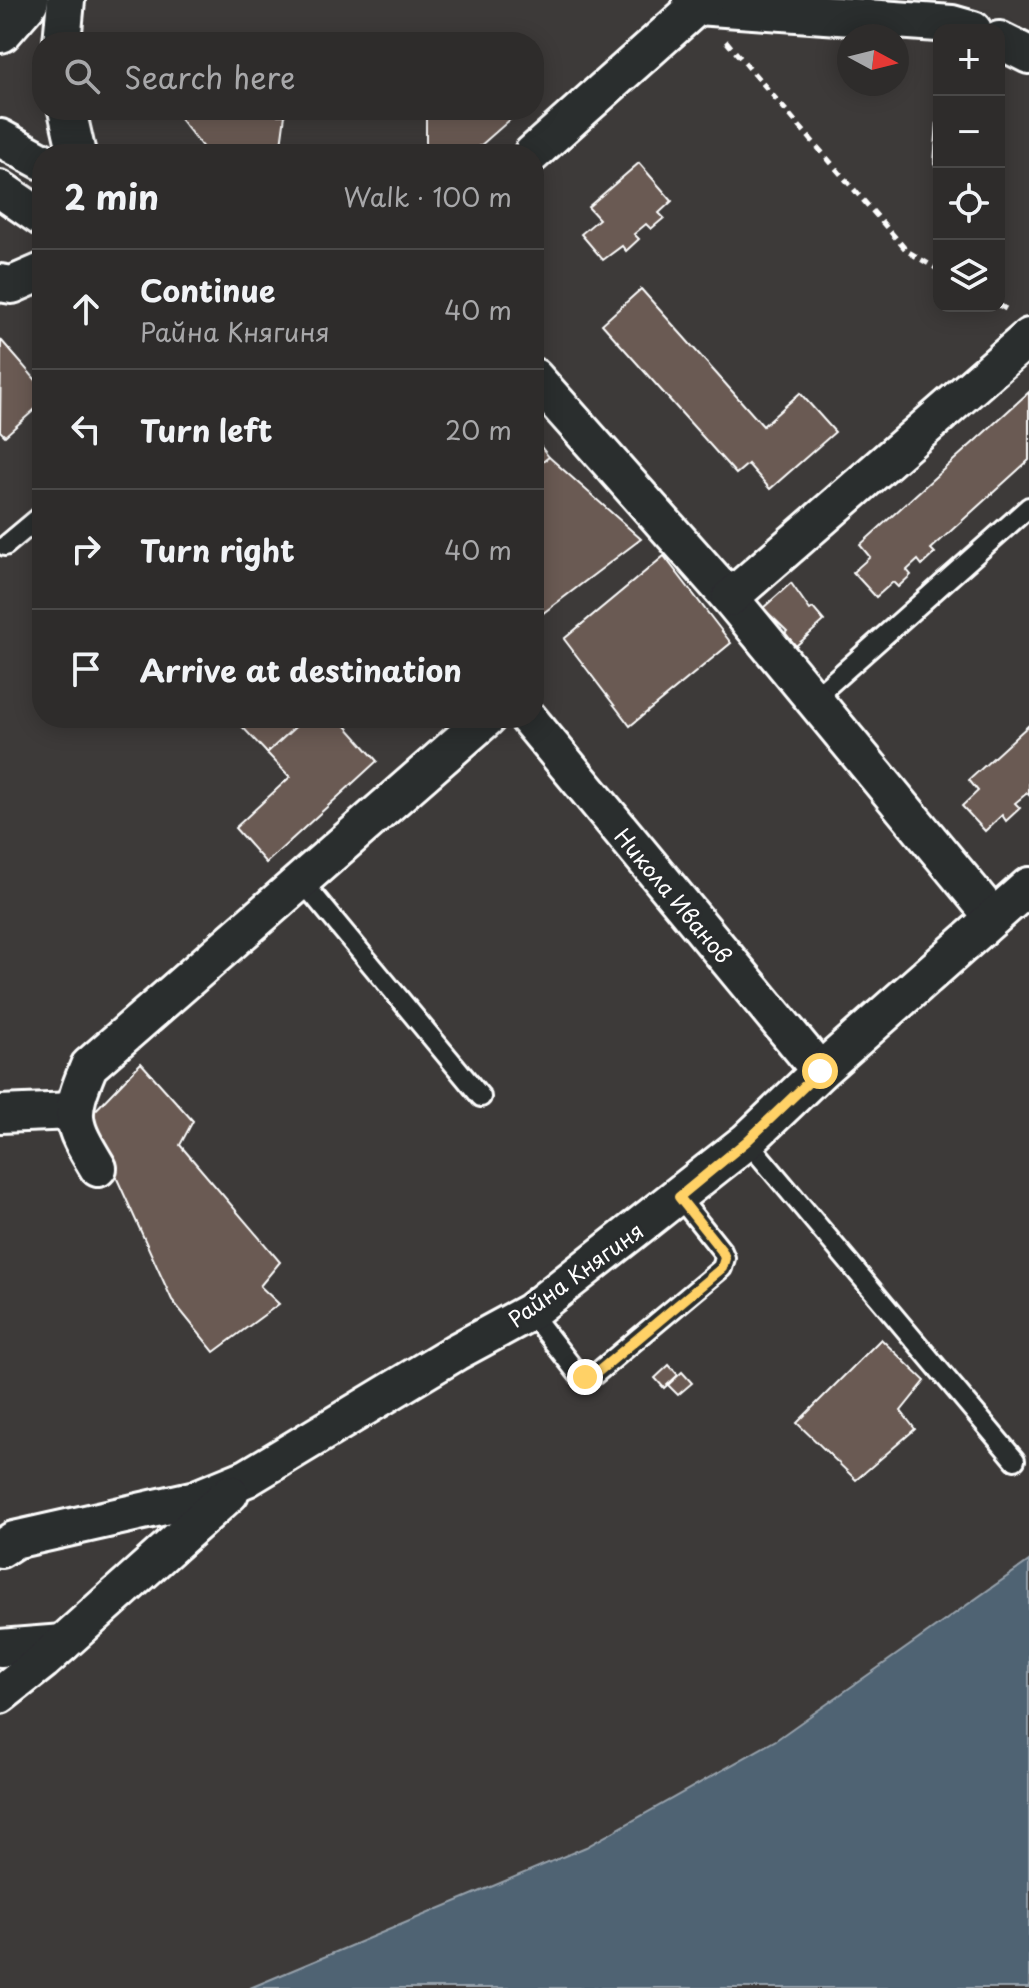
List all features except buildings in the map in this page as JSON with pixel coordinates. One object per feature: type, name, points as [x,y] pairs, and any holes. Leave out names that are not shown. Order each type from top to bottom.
[{"type":"main road","points":[[0,30],[26,0]]},
{"type":"street","points":[[63,32],[66,0]]},
{"type":"street","points":[[543,144],[697,2],[952,24]]},
{"type":"street","points":[[1005,43],[1029,55]]},
{"type":"street","points":[[69,120],[75,144]]},
{"type":"street","points":[[0,138],[32,156]]},
{"type":"street","points":[[0,189],[32,211]]},
{"type":"street","points":[[0,283],[12,285],[32,276]]},
{"type":"street","points":[[730,598],[1029,337]]},
{"type":"street","points":[[544,388],[730,598],[993,917]]},
{"type":"street","points":[[98,1168],[77,1133],[74,1111],[89,1066],[476,728]]},
{"type":"street","name":"Никола Иванов","points":[[536,728],[820,1071]]},
{"type":"street","name":"Райна Княгиня","points":[[0,1549],[14,1540],[196,1499],[247,1478],[456,1352],[530,1312],[747,1141],[820,1071],[1029,886]]},
{"type":"street","points":[[0,1114],[74,1111]]},
{"type":"street","points":[[0,1695],[63,1643],[247,1478]]},
{"type":"street","points":[[0,1648],[63,1643]]},
{"type":"lane","points":[[812,700],[1029,507]]},
{"type":"lane","points":[[5,546],[32,523]]},
{"type":"lane","points":[[301,880],[481,1097]]},
{"type":"lane","points":[[747,1141],[1015,1460]]},
{"type":"lane","points":[[530,1312],[578,1374],[593,1376],[722,1268],[725,1258],[722,1251],[679,1197]]},
{"type":"path","points":[[697,2],[907,251],[933,266]]},
{"type":"water","points":[[1029,1561],[1029,1988],[250,1988],[586,1847],[776,1740]]},
{"type":"route","points":[[585,1377],[593,1376],[722,1268],[725,1258],[722,1251],[679,1197],[747,1141],[820,1071]]}]
